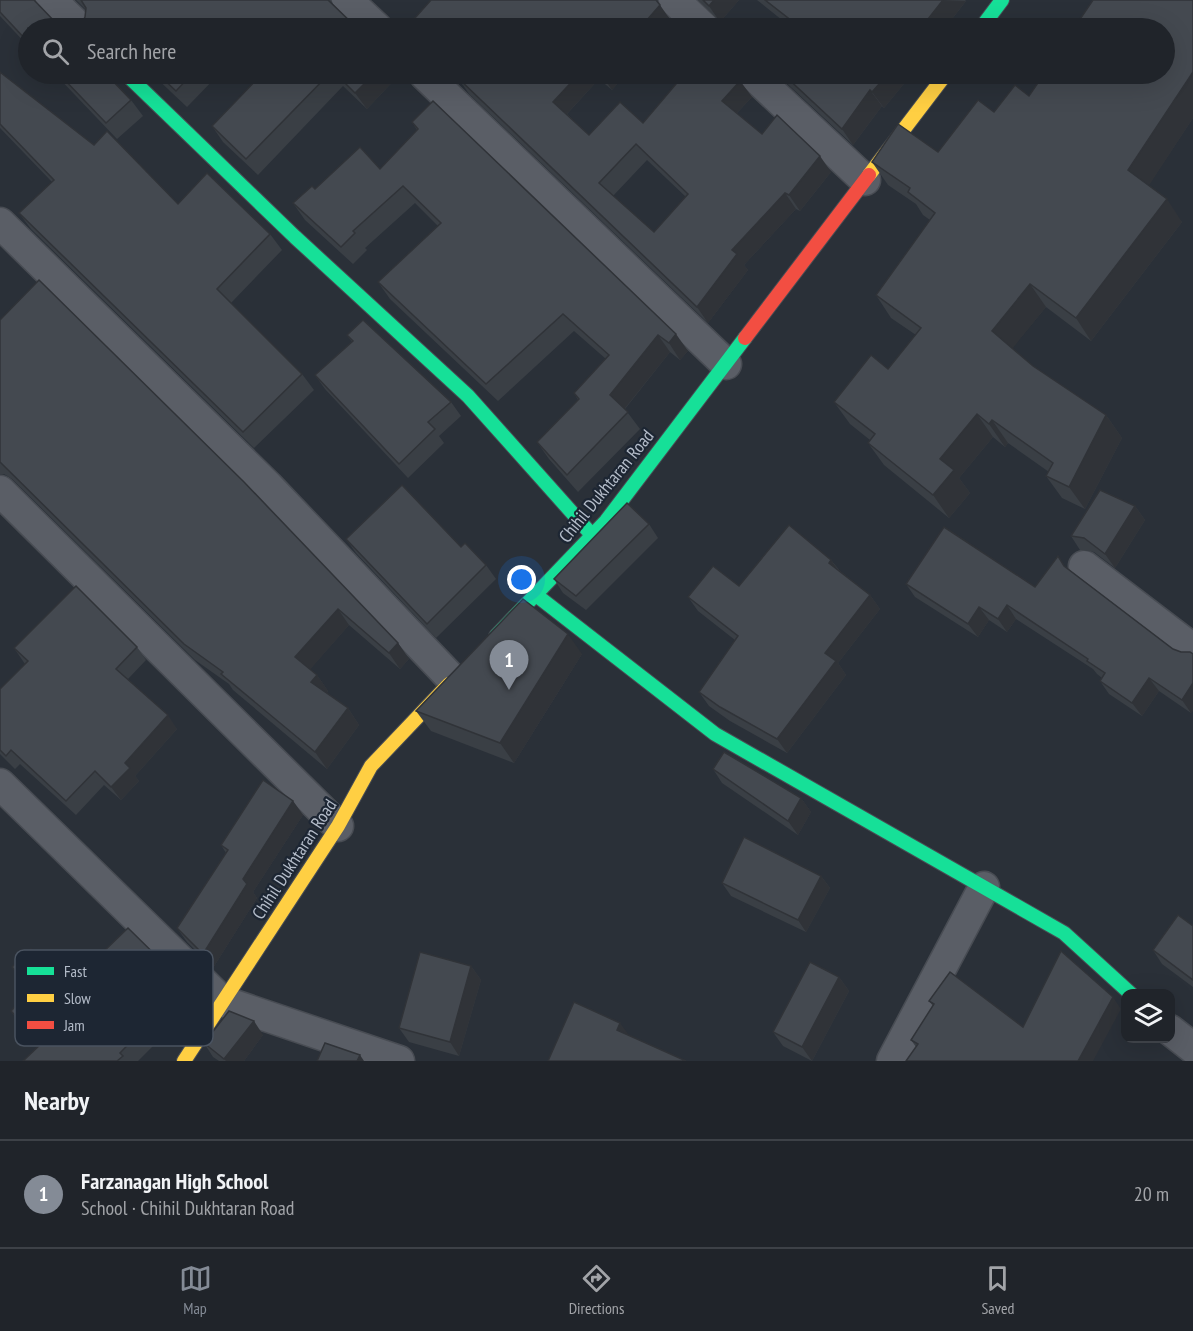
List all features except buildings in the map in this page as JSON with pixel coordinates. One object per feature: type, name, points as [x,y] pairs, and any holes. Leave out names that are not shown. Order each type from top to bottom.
[{"type":"street","points":[[51,0],[70,18]]},
{"type":"street","points":[[347,0],[366,18]]},
{"type":"street","points":[[674,0],[693,18]]},
{"type":"street","points":[[136,84],[295,237],[468,396],[592,535]]},
{"type":"street","points":[[434,84],[726,364]]},
{"type":"street","points":[[763,84],[866,180]]},
{"type":"street","name":"Chihil Dukhtaran Road","points":[[486,646],[592,535],[726,364],[938,84]]},
{"type":"street","points":[[0,223],[458,675]]},
{"type":"street","points":[[0,491],[338,826]]},
{"type":"street","points":[[1084,566],[1193,649]]},
{"type":"street","points":[[536,595],[715,734],[1064,933],[1127,989]]},
{"type":"street","name":"Chihil Dukhtaran Road","points":[[213,1016],[338,826],[372,766],[458,675]]},
{"type":"street","points":[[0,784],[169,950]]},
{"type":"street","points":[[892,1061],[984,887]]},
{"type":"street","points":[[213,993],[222,1002],[399,1061]]},
{"type":"street","points":[[1175,1033],[1193,1048]]},
{"type":"street","name":"Chihil Dukhtaran Road","points":[[184,1061],[194,1046]]},
{"type":"traffic: fast","points":[[988,18],[1002,0]]},
{"type":"traffic: fast","points":[[136,84],[295,237],[468,396],[592,535]]},
{"type":"traffic: fast","points":[[496,636],[606,521],[745,338]]},
{"type":"traffic: fast","points":[[536,595],[715,734],[1064,933],[1126,989]]},
{"type":"traffic: slow","points":[[869,175],[938,84]]},
{"type":"traffic: slow","points":[[213,1017],[338,826],[371,766],[449,684]]},
{"type":"traffic: slow","points":[[184,1061],[194,1046]]},
{"type":"traffic: jam","points":[[745,338],[869,175]]},
{"type":"place","name":"Farzanagan High School","points":[[509,690]]}]
